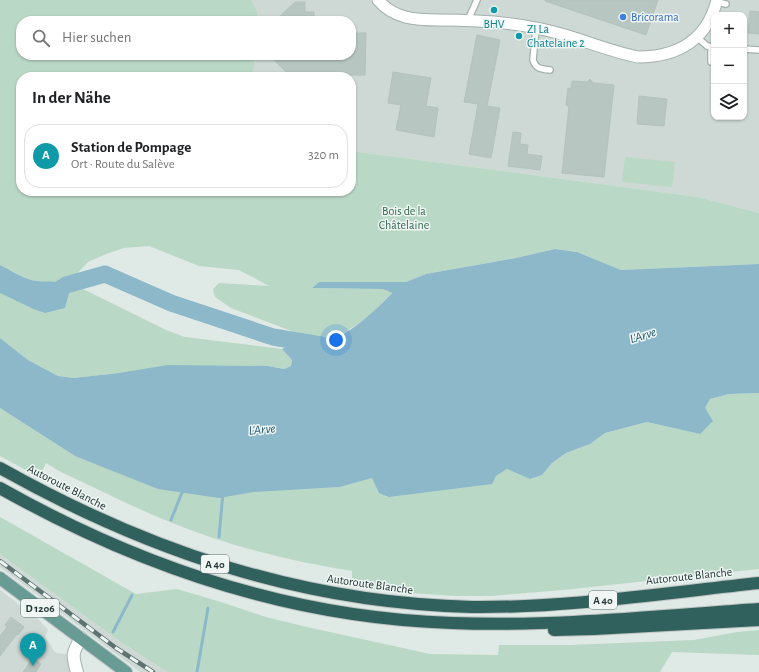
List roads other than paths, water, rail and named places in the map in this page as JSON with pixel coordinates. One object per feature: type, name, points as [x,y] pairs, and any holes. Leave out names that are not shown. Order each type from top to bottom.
[{"type":"highway","name":"Autoroute Blanche","points":[[0,468],[91,515],[172,549],[219,566],[307,589],[369,599],[446,606],[503,606],[595,600],[759,583]]},
{"type":"highway","name":"A 40","points":[[0,488],[51,515],[117,546],[164,565],[251,594],[316,609],[404,620],[505,624],[759,609]]},
{"type":"highway","points":[[606,619],[759,601]]},
{"type":"highway","points":[[451,623],[522,629],[579,630],[759,620]]},
{"type":"main road","name":"D 1206","points":[[0,578],[126,672]]},
{"type":"street","points":[[378,0],[388,10],[403,17],[419,20],[490,21],[536,28],[638,57],[653,57],[671,53],[684,47],[706,26],[720,2]]},
{"type":"street","points":[[77,672],[73,653],[80,638]]},
{"type":"lane","points":[[468,20],[477,0]]},
{"type":"lane","points":[[536,28],[533,60],[540,69],[550,70]]},
{"type":"lane","points":[[697,36],[707,46],[711,47]]},
{"type":"lane","points":[[747,49],[759,50]]},
{"type":"water","points":[[555,249],[577,252],[621,270],[759,264],[759,393],[729,394],[710,399],[705,408],[713,421],[700,434],[647,422],[605,433],[590,444],[566,453],[552,463],[542,475],[530,479],[507,469],[496,476],[492,484],[389,497],[379,493],[372,478],[340,487],[254,492],[219,498],[158,489],[75,456],[0,408],[0,338],[28,360],[58,376],[74,378],[119,373],[168,365],[268,366],[284,369],[291,366],[292,360],[282,349],[307,337],[322,341],[340,336],[360,323],[392,293],[383,289],[312,288],[319,282],[406,282],[426,274],[516,258]]},
{"type":"water","points":[[0,265],[34,281],[56,282],[66,286],[70,290],[65,308],[45,313],[33,309],[0,293]]},
{"type":"waterway","name":"L'Arve","points":[[46,294],[51,295],[66,285],[105,274],[171,303],[273,337],[321,345]]},
{"type":"waterway","points":[[171,520],[183,490]]},
{"type":"waterway","points":[[219,537],[223,493]]},
{"type":"waterway","points":[[113,632],[132,595]]},
{"type":"waterway","points":[[197,672],[208,608]]},
{"type":"railway","points":[[0,561],[116,648],[153,672]]},
{"type":"place","name":"BHV","points":[[494,10]]},
{"type":"place","name":"Bricorama","points":[[623,17]]},
{"type":"place","name":"ZI La Chatelaine 2","points":[[519,36]]},
{"type":"place","name":"Station de Pompage","points":[[33,666]]},
{"type":"park label","name":"Bois de la Châtelaine","points":[[404,218]]}]
